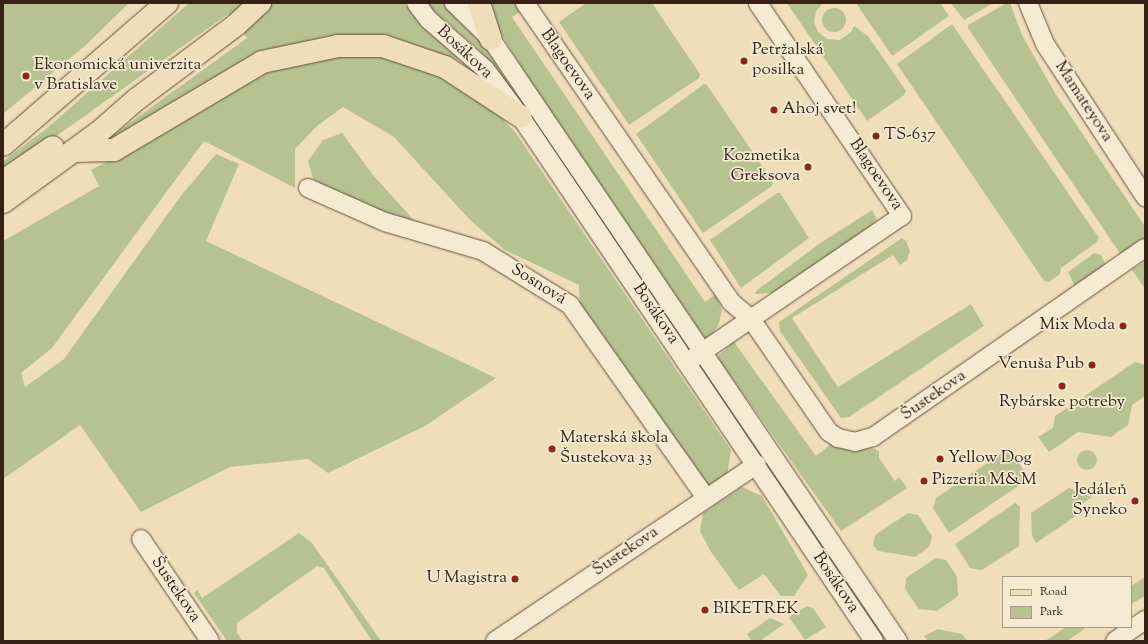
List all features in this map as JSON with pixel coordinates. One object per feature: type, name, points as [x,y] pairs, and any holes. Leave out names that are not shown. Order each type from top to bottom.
[{"type":"main road","points":[[3,144],[167,3]]},
{"type":"main road","points":[[3,202],[73,151],[137,99],[236,25],[260,3]]},
{"type":"main road","points":[[479,3],[491,39]]},
{"type":"main road","points":[[73,151],[114,150],[262,62],[338,46],[383,46],[446,67],[520,116]]},
{"type":"main road","points":[[3,182],[89,122],[137,99]]},
{"type":"street","name":"Bosákova","points":[[416,3],[429,20],[485,69],[695,357],[898,641]]},
{"type":"street","name":"Bosákova","points":[[454,3],[491,39],[695,357],[757,464],[874,641]]},
{"type":"street","name":"Blagoevova","points":[[525,3],[731,302],[751,319]]},
{"type":"street","name":"Blagoevova","points":[[695,357],[902,216],[758,3]]},
{"type":"street","name":"Mamateyova","points":[[1028,3],[1045,44],[1145,197]]},
{"type":"street","name":"Sosnová","points":[[308,188],[385,222],[483,250],[570,305],[706,498]]},
{"type":"street","name":"Šustekova","points":[[751,319],[829,432],[847,440],[863,441],[880,433],[1145,248]]},
{"type":"street","name":"Šustekova","points":[[495,641],[757,464]]},
{"type":"street","name":"Šustekova","points":[[141,539],[210,641]]},
{"type":"street","points":[[1115,641],[1142,623]]},
{"type":"green space","name":"Ekonomická univerzita v Bratislave","points":[[3,3],[129,3],[87,44],[3,114]]},
{"type":"green space","points":[[189,3],[403,3],[466,62],[403,42],[310,43],[95,148],[247,38],[228,14],[3,174],[3,161],[46,129]]},
{"type":"green space","points":[[424,3],[444,3],[479,37],[521,103],[478,49]]},
{"type":"green space","points":[[482,3],[519,3],[523,10],[512,17],[705,302],[716,294],[722,310],[718,326],[712,334],[706,338],[703,336],[537,92]]},
{"type":"green space","points":[[586,3],[652,3],[700,74],[699,78],[629,125],[559,22]]},
{"type":"green space","points":[[787,3],[823,3],[816,11],[814,22],[818,32],[827,39],[840,40],[851,32],[854,26],[868,36],[906,91],[904,95],[867,121]]},
{"type":"green space","points":[[856,3],[940,3],[949,16],[892,56]]},
{"type":"green space","points":[[951,3],[993,3],[964,20]]},
{"type":"green space","points":[[1007,3],[1010,3],[1022,35],[1055,93],[1144,225],[1144,241],[1123,258],[968,28],[968,25]]},
{"type":"green space","points":[[834,8],[839,9],[845,15],[845,25],[839,31],[834,32],[829,31],[823,25],[822,20],[823,15],[829,9]]},
{"type":"green space","points":[[952,24],[1099,238],[1097,242],[1061,268],[1060,274],[1049,282],[1044,281],[897,64]]},
{"type":"green space","points":[[367,54],[410,60],[482,98],[515,132],[731,450],[727,476],[710,487],[580,310],[579,285],[505,250],[471,221],[394,137],[343,107],[317,126],[295,149],[295,188],[204,141],[52,348],[21,373],[25,387],[64,359],[180,197],[216,154],[239,164],[206,241],[496,378],[425,426],[328,473],[308,459],[230,467],[141,512],[80,425],[3,479],[3,241],[99,186],[91,170],[128,151],[263,70],[313,59]]},
{"type":"green space","points":[[704,84],[707,85],[773,182],[772,186],[703,233],[636,134]]},
{"type":"green space","points":[[342,133],[373,175],[419,226],[371,210],[314,181],[308,161],[323,140]]},
{"type":"green space","points":[[777,193],[780,193],[809,238],[741,288],[710,240]]},
{"type":"green space","points":[[872,210],[877,220],[867,230],[773,293],[755,294],[756,291],[819,244]]},
{"type":"green space","points":[[902,238],[906,241],[910,251],[907,260],[900,265],[893,255],[792,318],[838,387],[971,304],[984,326],[849,417],[841,418],[780,331],[779,322]]},
{"type":"green space","points":[[1094,253],[1101,255],[1106,266],[1076,289],[1068,272]]},
{"type":"green space","points":[[1145,261],[1145,289],[1132,270]]},
{"type":"green space","points":[[734,342],[816,456],[831,444],[851,450],[872,448],[879,451],[879,458],[895,481],[899,477],[907,488],[841,531],[717,357]]},
{"type":"green space","points":[[1135,362],[1145,365],[1145,396],[1132,405],[1128,425],[1111,437],[1078,432],[1049,452],[1038,437],[1053,428],[1055,416]]},
{"type":"green space","points":[[1009,448],[1027,475],[1027,480],[949,533],[933,508],[936,498]]},
{"type":"green space","points":[[1087,450],[1094,453],[1097,460],[1094,467],[1087,470],[1080,467],[1077,460],[1080,453]]},
{"type":"green space","points":[[742,487],[762,496],[808,575],[794,596],[781,596],[764,574],[739,590],[711,552],[700,531],[703,513]]},
{"type":"green space","points":[[1069,488],[1092,497],[1079,506],[1076,516],[1036,543],[1032,536],[1031,513]]},
{"type":"green space","points":[[1015,503],[1020,506],[1019,546],[982,570],[970,568],[955,544]]},
{"type":"green space","points":[[908,513],[918,515],[932,536],[929,547],[915,557],[878,551],[873,545],[875,535]]},
{"type":"green space","points":[[299,533],[312,543],[381,641],[372,641],[324,568],[317,566],[237,623],[237,633],[243,641],[227,641],[194,593],[197,590],[202,598]]},
{"type":"green space","points":[[936,558],[946,560],[957,577],[958,596],[937,611],[919,609],[905,589],[906,578]]},
{"type":"green space","points":[[1145,577],[1145,596],[1132,603],[1132,585]]},
{"type":"green space","points":[[807,606],[813,608],[826,627],[805,640],[789,617]]},
{"type":"green space","points":[[770,618],[784,624],[760,641],[752,641],[747,634]]},
{"type":"green space","points":[[1064,628],[1086,628],[1067,641],[1045,641]]},
{"type":"green space","points":[[938,629],[962,634],[967,641],[928,641],[924,636]]},
{"type":"place","name":"Petržalská posilka","points":[[744,61]]},
{"type":"place","name":"Ekonomická univerzita v Bratislave","points":[[26,76]]},
{"type":"place","name":"Ahoj svet!","points":[[774,110]]},
{"type":"place","name":"TS-637","points":[[876,136]]},
{"type":"place","name":"Kozmetika Greksova","points":[[808,167]]},
{"type":"place","name":"Mix Moda","points":[[1123,326]]},
{"type":"place","name":"Venuša Pub","points":[[1092,365]]},
{"type":"place","name":"Rybárske potreby","points":[[1062,386]]},
{"type":"place","name":"Materská škola Šustekova 33","points":[[552,449]]},
{"type":"place","name":"Yellow Dog","points":[[940,459]]},
{"type":"place","name":"Pizzeria M&M","points":[[924,481]]},
{"type":"place","name":"Jedáleň Syneko","points":[[1135,501]]},
{"type":"place","name":"U Magistra","points":[[515,579]]},
{"type":"place","name":"BIKETREK","points":[[705,610]]}]
